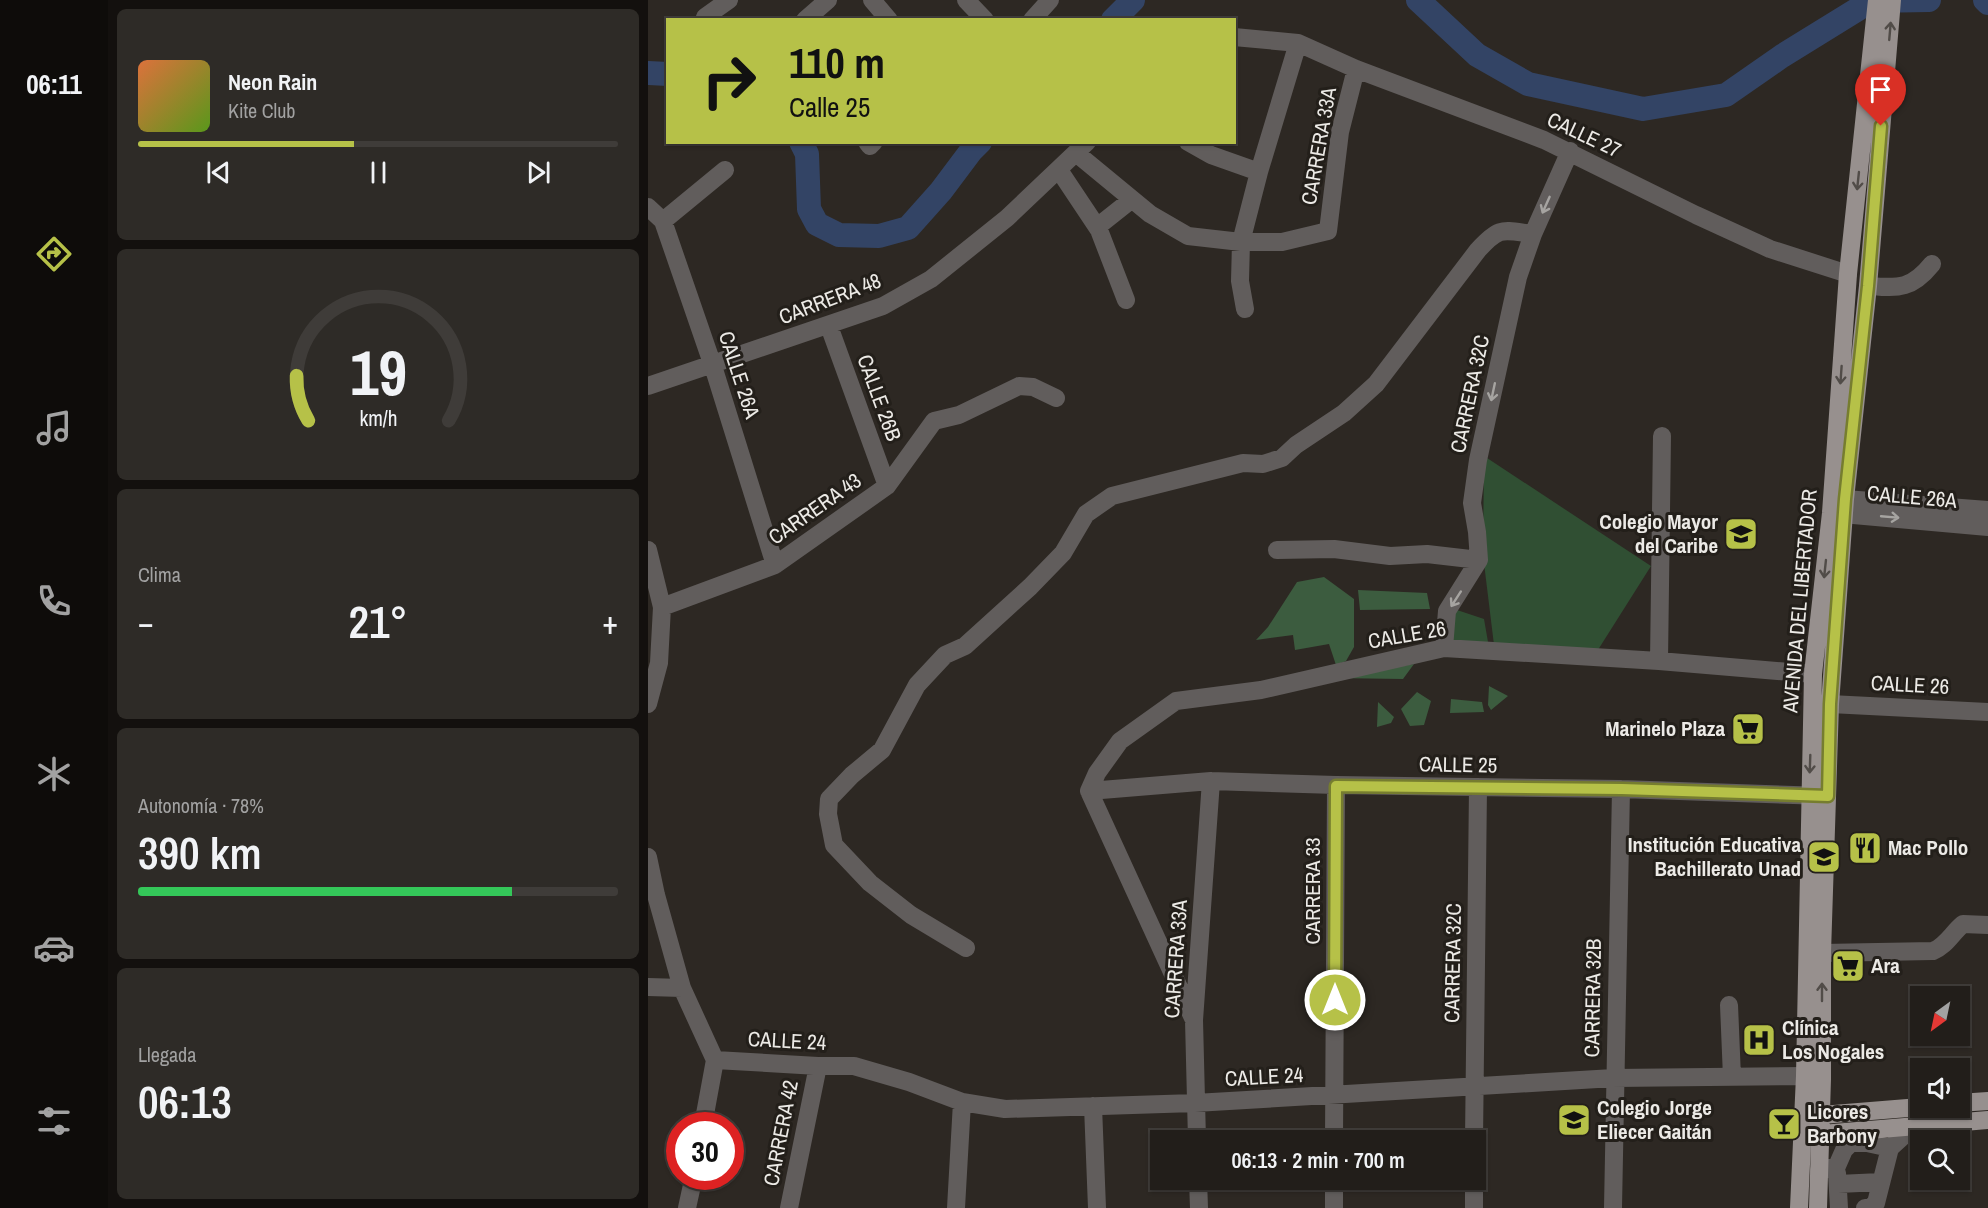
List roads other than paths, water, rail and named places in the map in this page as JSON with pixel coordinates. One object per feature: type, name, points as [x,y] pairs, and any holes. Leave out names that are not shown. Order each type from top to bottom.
[{"type":"main road","name":"AVENIDA DEL LIBERTADOR","points":[[1813,1078],[1822,953],[1819,795],[1813,674],[1868,286],[1875,103],[1876,0]]},
{"type":"main road","name":"AVENIDA DEL LIBERTADOR","points":[[1799,1208],[1812,1116],[1819,795],[1830,704],[1848,273],[1893,0]]},
{"type":"main road","points":[[1970,1102],[1988,1101]]},
{"type":"main road","points":[[1812,1116],[1910,1108]]},
{"type":"main road","points":[[1811,1135],[1851,1138],[1913,1127],[1988,1120]]},
{"type":"main road","name":"AVENIDA DEL LIBERTADOR","points":[[1811,1135],[1819,1171],[1818,1208]]},
{"type":"street","points":[[705,17],[729,0]]},
{"type":"street","points":[[872,0],[887,18]]},
{"type":"street","points":[[966,0],[983,18]]},
{"type":"street","points":[[1034,18],[1050,0]]},
{"type":"street","points":[[1236,37],[1298,43],[1259,172],[1241,242],[1240,281],[1245,309]]},
{"type":"street","name":"CALLE 27","points":[[1298,43],[1356,69],[1570,152],[1770,249],[1848,273]]},
{"type":"street","name":"CARRERA 33A","points":[[1241,242],[1282,242],[1328,231],[1340,132],[1356,69]]},
{"type":"street","points":[[1191,144],[1210,155],[1259,172]]},
{"type":"street","points":[[1082,148],[1131,200],[1150,214],[1188,236],[1241,242]]},
{"type":"street","name":"CARRERA 48","points":[[648,386],[713,366],[883,306],[931,279],[1007,218],[1082,148]]},
{"type":"street","name":"CARRERA 32C","points":[[1479,560],[1472,502],[1478,460],[1518,277],[1533,234],[1570,152]]},
{"type":"street","points":[[663,221],[725,170]]},
{"type":"street","points":[[1059,170],[1096,227],[1126,300]]},
{"type":"street","points":[[1096,227],[1131,200]]},
{"type":"street","name":"CALLE 26A","points":[[648,207],[663,221],[713,366],[776,565]]},
{"type":"street","points":[[966,948],[911,915],[870,883],[834,845],[828,814],[829,799],[852,775],[882,750],[917,685],[945,655],[965,646],[1030,587],[1063,553],[1086,514],[1112,496],[1243,463],[1263,464],[1282,458],[1296,445],[1344,413],[1376,384],[1493,233],[1507,230],[1533,234]]},
{"type":"street","points":[[1868,286],[1903,287],[1924,275],[1932,264]]},
{"type":"street","name":"CALLE 26B","points":[[829,326],[886,486]]},
{"type":"street","name":"CARRERA 43","points":[[662,607],[776,565],[886,486],[934,421],[959,415],[1019,386],[1033,387],[1056,398]]},
{"type":"street","points":[[1659,661],[1662,436]]},
{"type":"street","name":"CALLE 26A","points":[[1838,507],[1988,510]]},
{"type":"street","name":"CALLE 26A","points":[[1838,507],[1988,526]]},
{"type":"street","points":[[1277,550],[1334,549],[1390,556],[1428,554],[1479,560],[1447,611],[1444,648]]},
{"type":"street","points":[[648,550],[662,607],[659,663],[648,704]]},
{"type":"street","name":"CALLE 26","points":[[1089,791],[1097,773],[1120,741],[1176,701],[1261,690],[1444,648],[1659,661],[1813,674]]},
{"type":"street","name":"CALLE 26","points":[[1830,704],[1988,712]]},
{"type":"street","name":"CARRERA 33A","points":[[1196,1130],[1194,1020],[1211,781]]},
{"type":"street","name":"CALLE 25","points":[[1089,791],[1211,781],[1336,786],[1622,789],[1819,795]]},
{"type":"street","name":"CARRERA 33","points":[[1334,1130],[1336,786]]},
{"type":"street","name":"CARRERA 32C","points":[[1474,1130],[1478,787]]},
{"type":"street","name":"CARRERA 32B","points":[[1613,1208],[1622,789]]},
{"type":"street","points":[[1089,791],[1194,1020]]},
{"type":"street","points":[[648,856],[656,895],[682,988],[715,1060],[705,1112]]},
{"type":"street","points":[[648,921],[656,895]]},
{"type":"street","points":[[1822,953],[1933,951],[1942,948],[1953,932],[1963,924],[1988,926]]},
{"type":"street","points":[[648,987],[682,988]]},
{"type":"street","points":[[1729,1005],[1732,1077]]},
{"type":"street","name":"CALLE 24","points":[[715,1060],[854,1066],[909,1082],[962,1102],[1005,1109],[1335,1096],[1614,1078],[1813,1078]]},
{"type":"street","name":"CARRERA 42","points":[[789,1208],[818,1066]]},
{"type":"street","points":[[956,1208],[962,1102]]},
{"type":"street","points":[[1093,1106],[1097,1208]]},
{"type":"street","points":[[1864,1208],[1870,1208],[1876,1203],[1890,1148],[1913,1127]]},
{"type":"street","points":[[1839,1208],[1838,1175],[1844,1150],[1851,1138],[1890,1148]]},
{"type":"street","points":[[1819,1171],[1881,1182]]},
{"type":"street","points":[[687,1208],[690,1190]]},
{"type":"street","points":[[1198,1190],[1199,1208]]},
{"type":"street","points":[[1334,1190],[1334,1208]]},
{"type":"street","points":[[1474,1190],[1474,1208]]},
{"type":"waterway","points":[[1115,18],[1133,0]]},
{"type":"waterway","points":[[1418,0],[1477,55],[1528,84],[1643,109],[1726,95],[1782,56],[1871,1],[1929,0]]},
{"type":"waterway","points":[[1985,0],[1988,3]]},
{"type":"waterway","points":[[648,73],[666,74]]},
{"type":"waterway","points":[[802,144],[807,154],[809,209],[817,224],[839,235],[879,236],[908,228],[978,144]]},
{"type":"place","name":"Colegio Mayor del Caribe","points":[[1741,534]]},
{"type":"place","name":"Marinelo Plaza","points":[[1748,729]]},
{"type":"place","name":"Mac Pollo","points":[[1865,848]]},
{"type":"place","name":"Institución Educativa Bachillerato Unad","points":[[1824,857]]},
{"type":"place","name":"Ara","points":[[1848,966]]},
{"type":"place","name":"Clínica Los Nogales","points":[[1759,1040]]},
{"type":"place","name":"Colegio Jorge Eliecer Gaitán","points":[[1574,1120]]},
{"type":"place","name":"Licores Barbony","points":[[1784,1124]]}]
